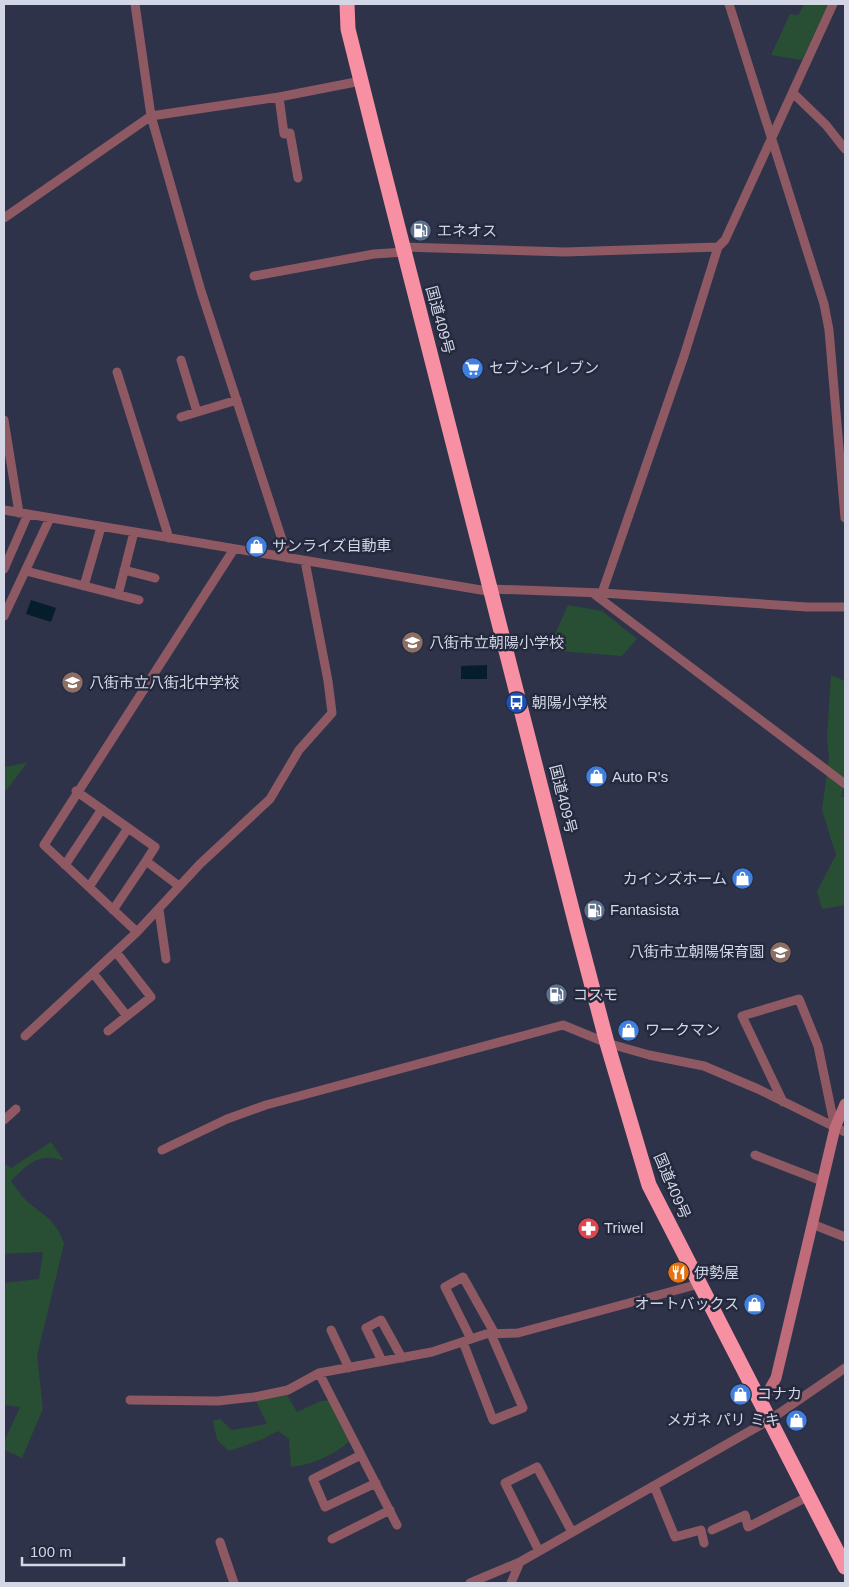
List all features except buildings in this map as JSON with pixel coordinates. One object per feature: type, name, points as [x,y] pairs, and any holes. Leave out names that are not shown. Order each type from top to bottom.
[{"type":"highway","name":"国道409号","points":[[347,4],[348,29],[404,250],[607,1042],[649,1186],[771,1419],[845,1567]]},
{"type":"street","points":[[135,4],[150,116],[201,291],[288,558]]},
{"type":"street","points":[[730,4],[824,304],[829,330],[845,518]]},
{"type":"street","points":[[254,276],[404,250],[565,252],[718,246],[726,240],[833,4]]},
{"type":"street","points":[[4,218],[150,116],[278,97],[361,81]]},
{"type":"street","points":[[793,93],[826,125],[845,149]]},
{"type":"street","points":[[278,97],[284,134],[290,133],[298,178]]},
{"type":"street","points":[[598,593],[684,356],[718,246]]},
{"type":"street","points":[[181,360],[197,412]]},
{"type":"street","points":[[117,372],[169,538]]},
{"type":"street","points":[[181,417],[237,400]]},
{"type":"street","points":[[4,420],[24,513],[4,569]]},
{"type":"street","points":[[4,510],[492,591],[598,593],[807,607],[845,607]]},
{"type":"street","points":[[4,616],[50,518]]},
{"type":"street","points":[[84,586],[101,527]]},
{"type":"street","points":[[118,594],[134,532]]},
{"type":"street","points":[[137,932],[44,845],[76,791],[234,549]]},
{"type":"street","points":[[25,1036],[137,932],[179,886],[270,799],[299,750],[332,713],[328,681],[305,561]]},
{"type":"street","points":[[124,570],[155,578]]},
{"type":"street","points":[[26,571],[139,600]]},
{"type":"street","points":[[598,593],[845,784]]},
{"type":"street","points":[[76,791],[155,847],[113,910]]},
{"type":"street","points":[[65,865],[102,810]]},
{"type":"street","points":[[89,887],[128,828]]},
{"type":"street","points":[[146,861],[179,886]]},
{"type":"street","points":[[159,910],[166,959]]},
{"type":"street","points":[[108,1031],[151,997],[116,952]]},
{"type":"street","points":[[93,973],[127,1016]]},
{"type":"street","points":[[783,1102],[742,1016],[799,999],[818,1046],[840,1130]]},
{"type":"street","points":[[162,1150],[227,1119],[266,1105],[563,1026],[649,1055],[704,1066],[840,1130]]},
{"type":"street","points":[[759,1397],[768,1392],[776,1378],[822,1181],[840,1130],[845,1104]]},
{"type":"street","points":[[4,1120],[16,1109]]},
{"type":"street","points":[[755,1155],[822,1181]]},
{"type":"street","points":[[812,1224],[845,1237]]},
{"type":"street","points":[[463,1277],[493,1334],[523,1408],[493,1420],[467,1341],[444,1287],[463,1277]]},
{"type":"street","points":[[130,1400],[218,1402],[254,1398],[288,1390],[319,1373],[432,1352],[493,1334],[518,1334],[699,1284]]},
{"type":"street","points":[[382,1362],[366,1328],[381,1320],[402,1358]]},
{"type":"street","points":[[330,1330],[349,1368]]},
{"type":"street","points":[[470,1583],[520,1562],[771,1419],[845,1368]]},
{"type":"street","points":[[319,1373],[397,1525]]},
{"type":"street","points":[[362,1455],[313,1479],[325,1507],[376,1483]]},
{"type":"street","points":[[539,1551],[505,1483],[537,1466],[572,1532]]},
{"type":"street","points":[[654,1486],[675,1538],[701,1530],[704,1543]]},
{"type":"street","points":[[712,1530],[745,1515],[748,1527],[809,1496]]},
{"type":"street","points":[[332,1539],[390,1510]]},
{"type":"street","points":[[220,1542],[234,1583]]},
{"type":"street","points":[[514,1581],[520,1562]]},
{"type":"green space","points":[[805,4],[828,4],[802,60],[771,55],[790,14],[798,15]]},
{"type":"green space","points":[[568,605],[602,611],[637,639],[622,656],[548,650]]},
{"type":"green space","points":[[831,675],[845,681],[845,780],[841,797],[845,797],[845,905],[822,909],[817,891],[836,855],[822,810],[829,758],[827,736]]},
{"type":"green space","points":[[27,763],[4,793],[4,767]]},
{"type":"green space","points":[[51,1142],[64,1161],[47,1158],[34,1161],[11,1181],[26,1201],[54,1224],[64,1244],[37,1356],[43,1409],[22,1458],[4,1450],[4,1442],[20,1407],[4,1405],[4,1283],[39,1279],[43,1252],[4,1254],[4,1163],[11,1168]]},
{"type":"green space","points":[[286,1393],[297,1412],[321,1401],[332,1400],[351,1439],[324,1458],[291,1467],[289,1439],[278,1431],[263,1439],[229,1451],[217,1440],[213,1421],[220,1419],[232,1430],[267,1424],[255,1399]]},
{"type":"water","points":[[31,600],[56,608],[51,622],[26,614]]},
{"type":"water","points":[[487,665],[487,679],[461,679],[461,666]]},
{"type":"place","name":"エネオス","points":[[421,231]]},
{"type":"place","name":"セブン-イレブン","points":[[473,368]]},
{"type":"place","name":"サンライズ自動車","points":[[256,546]]},
{"type":"place","name":"八街市立朝陽小学校","points":[[413,643]]},
{"type":"place","name":"八街市立八街北中学校","points":[[73,683]]},
{"type":"place","name":"朝陽小学校","points":[[516,703]]},
{"type":"place","name":"Auto R's","points":[[596,777]]},
{"type":"place","name":"カインズホーム","points":[[743,879]]},
{"type":"place","name":"Fantasista","points":[[594,910]]},
{"type":"place","name":"八街市立朝陽保育園","points":[[780,952]]},
{"type":"place","name":"コスモ","points":[[557,995]]},
{"type":"place","name":"ワークマン","points":[[629,1030]]},
{"type":"place","name":"Triwel","points":[[588,1228]]},
{"type":"place","name":"伊勢屋","points":[[678,1273]]},
{"type":"place","name":"オートバックス","points":[[755,1304]]},
{"type":"place","name":"コナカ","points":[[741,1394]]},
{"type":"place","name":"メガネ パリ ミキ","points":[[796,1420]]}]
